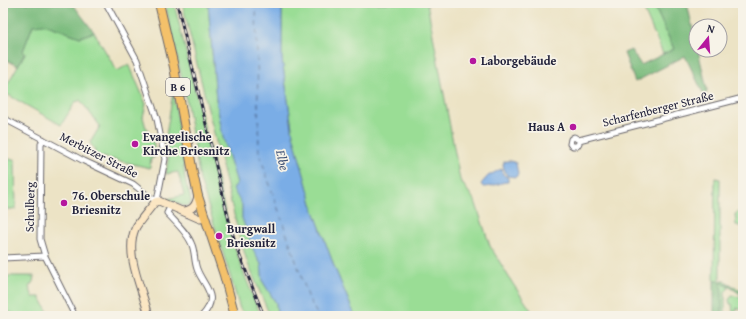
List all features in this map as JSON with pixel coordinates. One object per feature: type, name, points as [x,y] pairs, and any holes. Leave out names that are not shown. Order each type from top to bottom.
[{"type":"main road","name":"B 6","points":[[159,3],[174,66],[189,157],[198,196],[224,275],[235,316]]},
{"type":"street","points":[[106,3],[138,65],[157,119],[165,159],[157,201],[136,226],[132,239],[132,253],[135,269],[149,316]]},
{"type":"street","name":"Scharfenberger Straße","points":[[579,140],[743,98]]},
{"type":"street","name":"Merbitzer Straße","points":[[3,118],[84,161],[133,184],[157,201],[162,201],[200,218],[205,218]]},
{"type":"street","name":"Schulberg","points":[[43,139],[41,144],[40,239],[45,256],[76,316]]},
{"type":"street","points":[[183,211],[193,208],[197,202],[198,196]]},
{"type":"street","points":[[171,205],[167,213],[177,223],[192,243],[197,269],[209,289],[210,301],[202,316]]},
{"type":"street","points":[[3,258],[45,256]]},
{"type":"green space","points":[[3,3],[72,3],[94,32],[80,37],[44,24],[33,25],[23,51],[25,53],[18,66],[3,58]]},
{"type":"green space","points":[[165,3],[174,3],[231,236],[261,316],[247,316],[240,309],[200,180],[185,93]]},
{"type":"green space","points":[[182,3],[208,3],[216,99],[223,137],[237,183],[234,189],[242,205],[242,218],[255,254],[261,264],[263,282],[276,303],[277,316],[270,316],[248,264],[239,235]]},
{"type":"green space","points":[[282,3],[427,3],[460,180],[475,201],[490,246],[513,284],[535,316],[355,316],[334,266],[314,211],[293,135],[282,59]]},
{"type":"green space","points":[[641,3],[653,3],[674,49],[663,54]]},
{"type":"green space","points":[[653,3],[687,3],[690,18],[688,18],[688,58],[700,58],[707,90],[705,97],[685,56],[635,82],[624,53],[631,50],[641,65],[674,49]]},
{"type":"green space","points":[[44,23],[80,37],[94,32],[117,71],[129,64],[146,104],[143,117],[146,128],[152,137],[154,145],[154,158],[151,158],[150,168],[94,155],[95,150],[90,143],[100,126],[80,100],[77,102],[76,101],[61,125],[3,92],[25,53],[23,51],[33,25]]},
{"type":"green space","points":[[173,92],[182,146],[185,179],[191,200],[191,203],[188,206],[181,205],[167,199],[184,195],[178,172],[166,174],[169,154],[165,142]]},
{"type":"green space","points":[[3,159],[15,159],[16,209],[3,209]]},
{"type":"green space","points":[[715,178],[720,179],[720,281],[714,281]]},
{"type":"green space","points":[[743,209],[743,227],[736,225],[735,214]]},
{"type":"green space","points":[[3,276],[34,276],[33,282],[29,287],[33,297],[40,297],[50,316],[20,316],[3,310]]},
{"type":"green space","points":[[714,281],[725,281],[743,292],[743,296],[721,283],[722,316],[714,316]]},
{"type":"green space","points":[[722,282],[729,288],[725,292],[725,316],[722,316]]},
{"type":"green space","points":[[732,295],[739,297],[743,301],[743,310],[737,308],[734,316],[730,316],[730,313],[733,314],[732,304],[730,304],[729,300]]},
{"type":"water","name":"Elbe","points":[[208,3],[282,3],[282,59],[293,135],[314,211],[334,266],[355,316],[277,315],[276,303],[263,282],[261,264],[255,254],[242,218],[242,205],[233,189],[237,183],[223,137],[216,99]]},
{"type":"water","points":[[507,161],[516,163],[518,174],[516,177],[507,176],[503,166],[504,162]]},
{"type":"water","points":[[501,169],[503,174],[508,178],[508,182],[483,187],[481,184],[488,176]]},
{"type":"ferry route","points":[[256,3],[259,153],[309,299],[318,316]]},
{"type":"railway","points":[[177,3],[231,229],[239,254],[264,316]]},
{"type":"place","name":"Laborgebäude","points":[[473,61]]},
{"type":"place","name":"Haus A","points":[[573,127]]},
{"type":"place","name":"Evangelische Kirche Briesnitz","points":[[135,144]]},
{"type":"place","name":"76. Oberschule Briesnitz","points":[[64,203]]},
{"type":"place","name":"Burgwall Briesnitz","points":[[219,236]]}]
